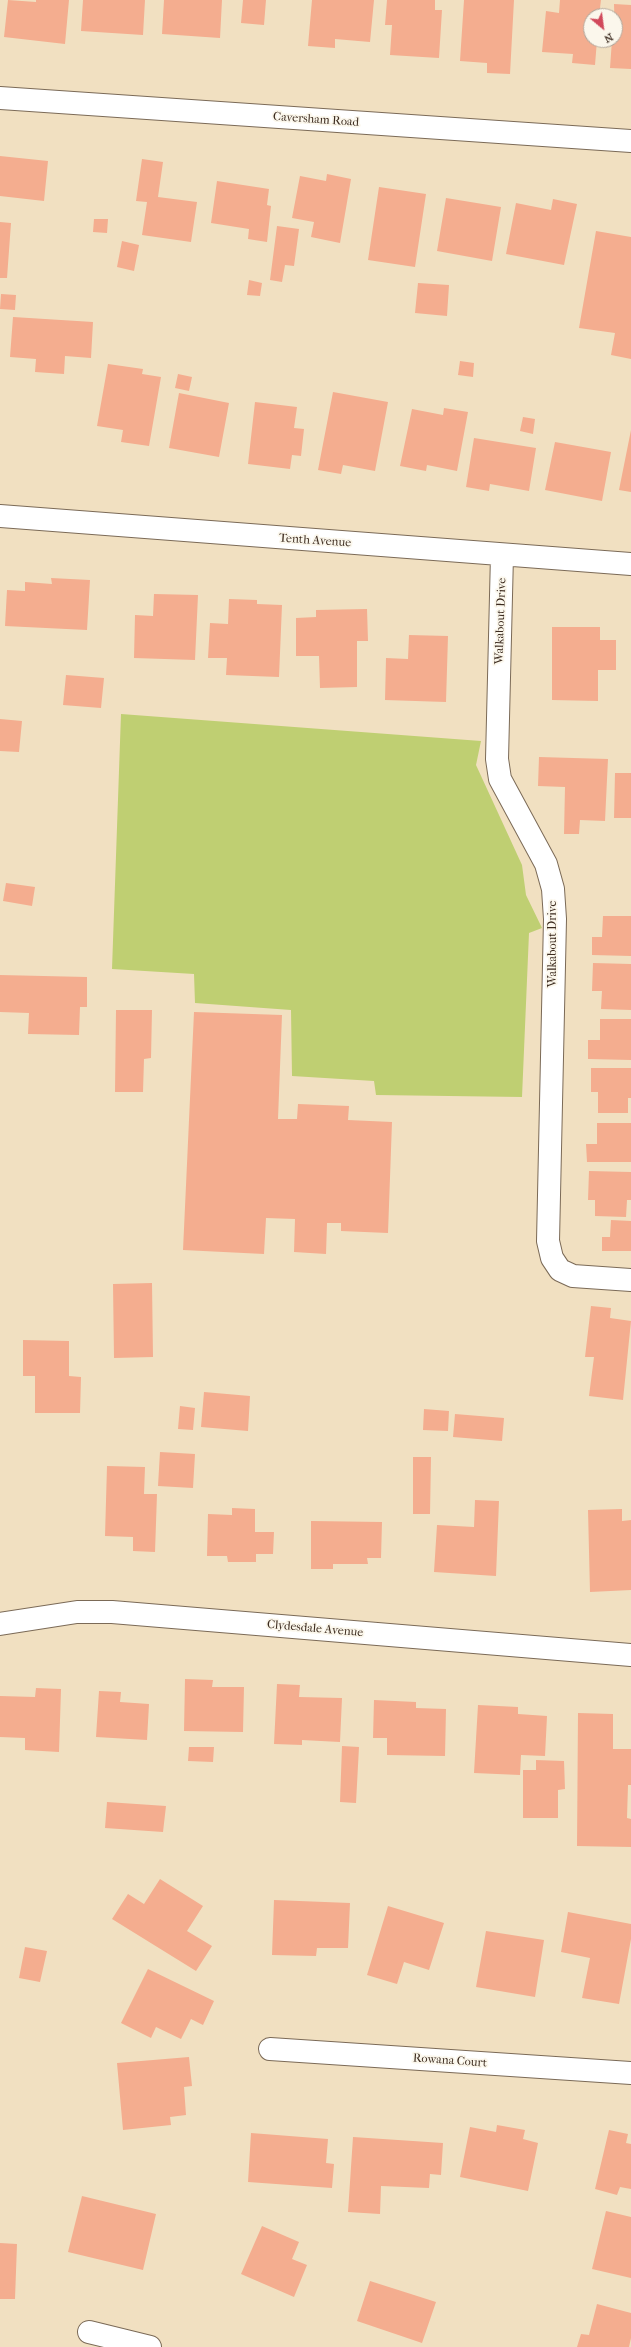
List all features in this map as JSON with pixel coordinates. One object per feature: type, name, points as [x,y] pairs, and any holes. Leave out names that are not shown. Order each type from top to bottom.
[{"type":"street","name":"Caversham Road","points":[[0,98],[631,141]]},
{"type":"street","name":"Tenth Avenue","points":[[0,516],[631,564]]},
{"type":"street","name":"Walkabout Drive","points":[[502,555],[497,739],[497,759],[500,780],[546,864],[553,889],[555,920],[548,1240],[552,1258],[560,1270],[573,1276],[631,1280]]},
{"type":"street","name":"Clydesdale Avenue","points":[[0,1624],[77,1612],[112,1612],[631,1655]]},
{"type":"street","name":"Rowana Court","points":[[270,2049],[631,2073]]},
{"type":"street","points":[[89,2332],[150,2347]]},
{"type":"green space","points":[[121,714],[481,741],[476,765],[522,865],[526,895],[542,928],[529,933],[522,1097],[376,1095],[374,1081],[292,1076],[291,1010],[195,1003],[194,974],[112,969]]},
{"type":"building","points":[[8,0],[36,2],[36,0],[69,0],[65,44],[4,37]]},
{"type":"building","points":[[83,0],[145,0],[143,35],[81,31]]},
{"type":"building","points":[[164,0],[222,0],[220,38],[162,34]]},
{"type":"building","points":[[243,0],[266,0],[264,25],[241,23]]},
{"type":"building","points":[[312,0],[374,0],[370,42],[335,39],[335,48],[308,46]]},
{"type":"building","points":[[387,0],[435,0],[435,10],[442,10],[439,58],[390,55],[392,25],[385,25]]},
{"type":"building","points":[[464,0],[514,0],[510,74],[487,73],[487,63],[460,61]]},
{"type":"building","points":[[560,0],[601,0],[600,8],[583,8],[583,48],[596,48],[595,65],[572,63],[573,54],[542,52],[546,11],[559,13]]},
{"type":"building","points":[[614,4],[631,5],[631,69],[610,68],[611,48],[623,48],[623,8],[614,8]]},
{"type":"building","points":[[0,156],[48,161],[44,201],[0,196]]},
{"type":"building","points":[[142,159],[163,162],[158,197],[197,202],[191,242],[142,235],[147,202],[136,201]]},
{"type":"building","points":[[327,174],[351,179],[340,243],[311,237],[314,222],[292,218],[300,176],[326,181]]},
{"type":"building","points":[[217,181],[269,189],[267,205],[271,206],[267,242],[248,239],[249,229],[211,223]]},
{"type":"building","points":[[379,187],[426,194],[415,267],[368,260]]},
{"type":"building","points":[[446,198],[501,207],[492,261],[437,251]]},
{"type":"building","points":[[553,199],[577,204],[564,265],[506,254],[516,203],[551,210]]},
{"type":"building","points":[[94,219],[108,219],[107,233],[93,232]]},
{"type":"building","points":[[0,222],[11,223],[7,278],[0,278]]},
{"type":"building","points":[[277,226],[299,229],[294,266],[285,265],[282,282],[270,280]]},
{"type":"building","points":[[596,231],[631,237],[631,359],[611,355],[615,333],[579,328]]},
{"type":"building","points":[[122,241],[139,245],[134,271],[117,267]]},
{"type":"building","points":[[249,280],[262,283],[260,296],[247,295]]},
{"type":"building","points":[[418,283],[449,285],[447,316],[415,313]]},
{"type":"building","points":[[1,294],[16,295],[15,310],[0,309]]},
{"type":"building","points":[[13,317],[93,322],[91,358],[65,356],[64,374],[35,372],[36,359],[10,357]]},
{"type":"building","points":[[460,361],[474,363],[473,377],[458,375]]},
{"type":"building","points":[[108,364],[143,369],[142,374],[161,377],[149,446],[121,442],[123,430],[97,426]]},
{"type":"building","points":[[178,374],[192,377],[189,391],[175,388]]},
{"type":"building","points":[[333,392],[388,402],[375,471],[343,465],[341,474],[318,470]]},
{"type":"building","points":[[179,393],[229,403],[219,457],[169,448]]},
{"type":"building","points":[[255,402],[297,407],[294,428],[304,429],[301,456],[292,455],[290,469],[248,464]]},
{"type":"building","points":[[444,408],[468,412],[457,471],[427,465],[426,471],[400,466],[412,409],[443,415]]},
{"type":"building","points":[[523,417],[535,419],[533,434],[520,431]]},
{"type":"building","points":[[631,430],[631,492],[619,490]]},
{"type":"building","points":[[474,438],[536,448],[529,491],[490,484],[489,491],[466,487]]},
{"type":"building","points":[[555,442],[611,452],[602,501],[545,490]]},
{"type":"building","points":[[51,578],[90,580],[87,630],[5,626],[7,590],[25,591],[25,582],[52,584]]},
{"type":"building","points":[[154,594],[198,595],[195,660],[134,658],[135,615],[153,616]]},
{"type":"building","points":[[229,599],[257,600],[257,604],[282,605],[279,677],[226,675],[227,658],[208,658],[210,623],[228,624]]},
{"type":"building","points":[[367,609],[368,641],[357,641],[357,687],[320,688],[319,656],[296,656],[296,618],[316,617],[316,610]]},
{"type":"building","points":[[552,627],[600,627],[600,640],[616,640],[616,670],[598,670],[598,701],[552,700]]},
{"type":"building","points":[[409,635],[448,636],[446,702],[385,700],[386,658],[408,659]]},
{"type":"building","points":[[66,675],[104,678],[101,708],[63,705]]},
{"type":"building","points":[[0,719],[22,721],[19,752],[0,751]]},
{"type":"building","points":[[539,757],[608,759],[605,821],[580,820],[579,834],[564,834],[565,787],[538,786]]},
{"type":"building","points":[[615,773],[631,773],[631,818],[614,818]]},
{"type":"building","points":[[6,883],[35,887],[32,906],[3,901]]},
{"type":"building","points":[[603,916],[631,916],[631,956],[592,955],[592,937],[602,937]]},
{"type":"building","points":[[593,963],[631,964],[631,1010],[601,1009],[602,991],[592,991]]},
{"type":"building","points":[[0,975],[87,977],[87,1007],[80,1007],[79,1035],[28,1034],[29,1013],[0,1012]]},
{"type":"building","points":[[116,1010],[152,1010],[151,1058],[144,1059],[143,1092],[115,1092]]},
{"type":"building","points":[[194,1012],[282,1015],[278,1119],[297,1119],[298,1104],[349,1106],[348,1120],[392,1122],[388,1233],[341,1231],[341,1223],[327,1223],[326,1254],[294,1252],[295,1219],[266,1218],[264,1254],[183,1250]]},
{"type":"building","points":[[600,1019],[631,1019],[631,1060],[588,1059],[588,1040],[600,1040]]},
{"type":"building","points":[[591,1068],[631,1068],[631,1098],[628,1098],[628,1113],[598,1113],[598,1092],[591,1092]]},
{"type":"building","points":[[597,1123],[631,1123],[631,1162],[587,1162],[586,1144],[597,1144]]},
{"type":"building","points":[[589,1171],[631,1172],[631,1200],[627,1200],[626,1217],[595,1216],[595,1200],[588,1200]]},
{"type":"building","points":[[611,1220],[631,1221],[631,1251],[602,1251],[602,1237],[610,1237]]},
{"type":"building","points":[[152,1283],[153,1357],[114,1358],[113,1284]]},
{"type":"building","points":[[591,1306],[611,1308],[610,1318],[631,1321],[623,1400],[589,1396],[594,1357],[585,1357]]},
{"type":"building","points":[[23,1340],[69,1341],[69,1376],[81,1377],[80,1413],[35,1413],[35,1376],[23,1376]]},
{"type":"building","points":[[204,1392],[250,1396],[248,1431],[201,1427]]},
{"type":"building","points":[[180,1406],[195,1408],[193,1430],[178,1429]]},
{"type":"building","points":[[424,1409],[449,1411],[448,1431],[423,1430]]},
{"type":"building","points":[[455,1414],[504,1418],[502,1441],[453,1437]]},
{"type":"building","points":[[160,1452],[195,1454],[193,1488],[158,1486]]},
{"type":"building","points":[[413,1457],[431,1457],[430,1514],[413,1514]]},
{"type":"building","points":[[107,1466],[145,1467],[144,1494],[157,1494],[155,1552],[133,1551],[133,1537],[105,1536]]},
{"type":"building","points":[[475,1500],[499,1501],[496,1576],[434,1572],[437,1525],[474,1527]]},
{"type":"building","points":[[232,1508],[255,1509],[255,1532],[274,1532],[273,1554],[256,1554],[256,1562],[228,1562],[227,1556],[207,1556],[208,1514],[232,1515]]},
{"type":"building","points":[[622,1509],[622,1521],[631,1520],[631,1590],[590,1592],[588,1510]]},
{"type":"building","points":[[311,1521],[382,1522],[381,1558],[367,1558],[368,1564],[333,1564],[333,1569],[311,1569]]},
{"type":"building","points":[[185,1679],[213,1680],[212,1687],[244,1687],[243,1732],[184,1731]]},
{"type":"building","points":[[277,1684],[300,1685],[299,1697],[342,1698],[340,1742],[302,1740],[302,1745],[274,1744]]},
{"type":"building","points":[[36,1688],[61,1689],[59,1752],[25,1750],[25,1738],[0,1737],[0,1696],[35,1697]]},
{"type":"building","points":[[99,1691],[121,1692],[120,1702],[149,1704],[147,1740],[96,1737]]},
{"type":"building","points":[[374,1700],[416,1702],[416,1708],[446,1709],[445,1756],[387,1755],[387,1738],[373,1738]]},
{"type":"building","points":[[478,1705],[518,1707],[518,1714],[547,1716],[545,1756],[521,1755],[520,1775],[474,1773]]},
{"type":"building","points":[[578,1713],[613,1714],[613,1749],[631,1749],[631,1785],[628,1785],[627,1818],[631,1819],[631,1847],[577,1846]]},
{"type":"building","points":[[342,1746],[359,1747],[356,1803],[340,1802]]},
{"type":"building","points":[[189,1747],[214,1747],[213,1762],[188,1761]]},
{"type":"building","points":[[536,1760],[564,1761],[565,1789],[558,1790],[558,1818],[523,1818],[523,1770],[536,1770]]},
{"type":"building","points":[[107,1802],[166,1806],[163,1832],[105,1828]]},
{"type":"building","points":[[160,1879],[203,1906],[187,1931],[212,1946],[196,1971],[112,1919],[128,1894],[144,1904]]},
{"type":"building","points":[[274,1900],[350,1903],[348,1948],[317,1948],[316,1956],[272,1955]]},
{"type":"building","points":[[388,1906],[444,1923],[429,1970],[404,1962],[397,1984],[367,1975]]},
{"type":"building","points":[[568,1912],[631,1924],[631,1939],[619,2004],[582,1998],[590,1958],[561,1952]]},
{"type":"building","points":[[486,1931],[544,1940],[535,1997],[476,1987]]},
{"type":"building","points":[[25,1947],[47,1951],[40,1982],[19,1978]]},
{"type":"building","points":[[148,1969],[214,2001],[203,2025],[191,2019],[181,2039],[156,2027],[151,2038],[121,2023]]},
{"type":"building","points":[[189,2057],[192,2086],[184,2087],[186,2115],[170,2117],[171,2125],[123,2130],[117,2063]]},
{"type":"building","points":[[497,2125],[525,2130],[523,2139],[538,2143],[528,2191],[460,2177],[470,2127],[496,2132]]},
{"type":"building","points":[[609,2130],[628,2134],[626,2143],[631,2144],[631,2189],[620,2187],[617,2195],[595,2189]]},
{"type":"building","points":[[251,2133],[328,2139],[326,2163],[334,2164],[332,2188],[248,2182]]},
{"type":"building","points":[[353,2137],[443,2143],[441,2175],[430,2174],[429,2188],[381,2186],[380,2214],[348,2212]]},
{"type":"building","points":[[82,2196],[156,2214],[143,2270],[68,2252]]},
{"type":"building","points":[[606,2211],[631,2217],[631,2278],[592,2269]]},
{"type":"building","points":[[262,2226],[299,2242],[292,2259],[307,2265],[294,2297],[241,2274]]},
{"type":"building","points":[[0,2243],[17,2244],[15,2299],[0,2299]]},
{"type":"building","points":[[370,2281],[436,2302],[422,2343],[357,2321]]},
{"type":"building","points":[[597,2304],[631,2313],[631,2338],[629,2347],[577,2347],[581,2334],[589,2335]]}]
